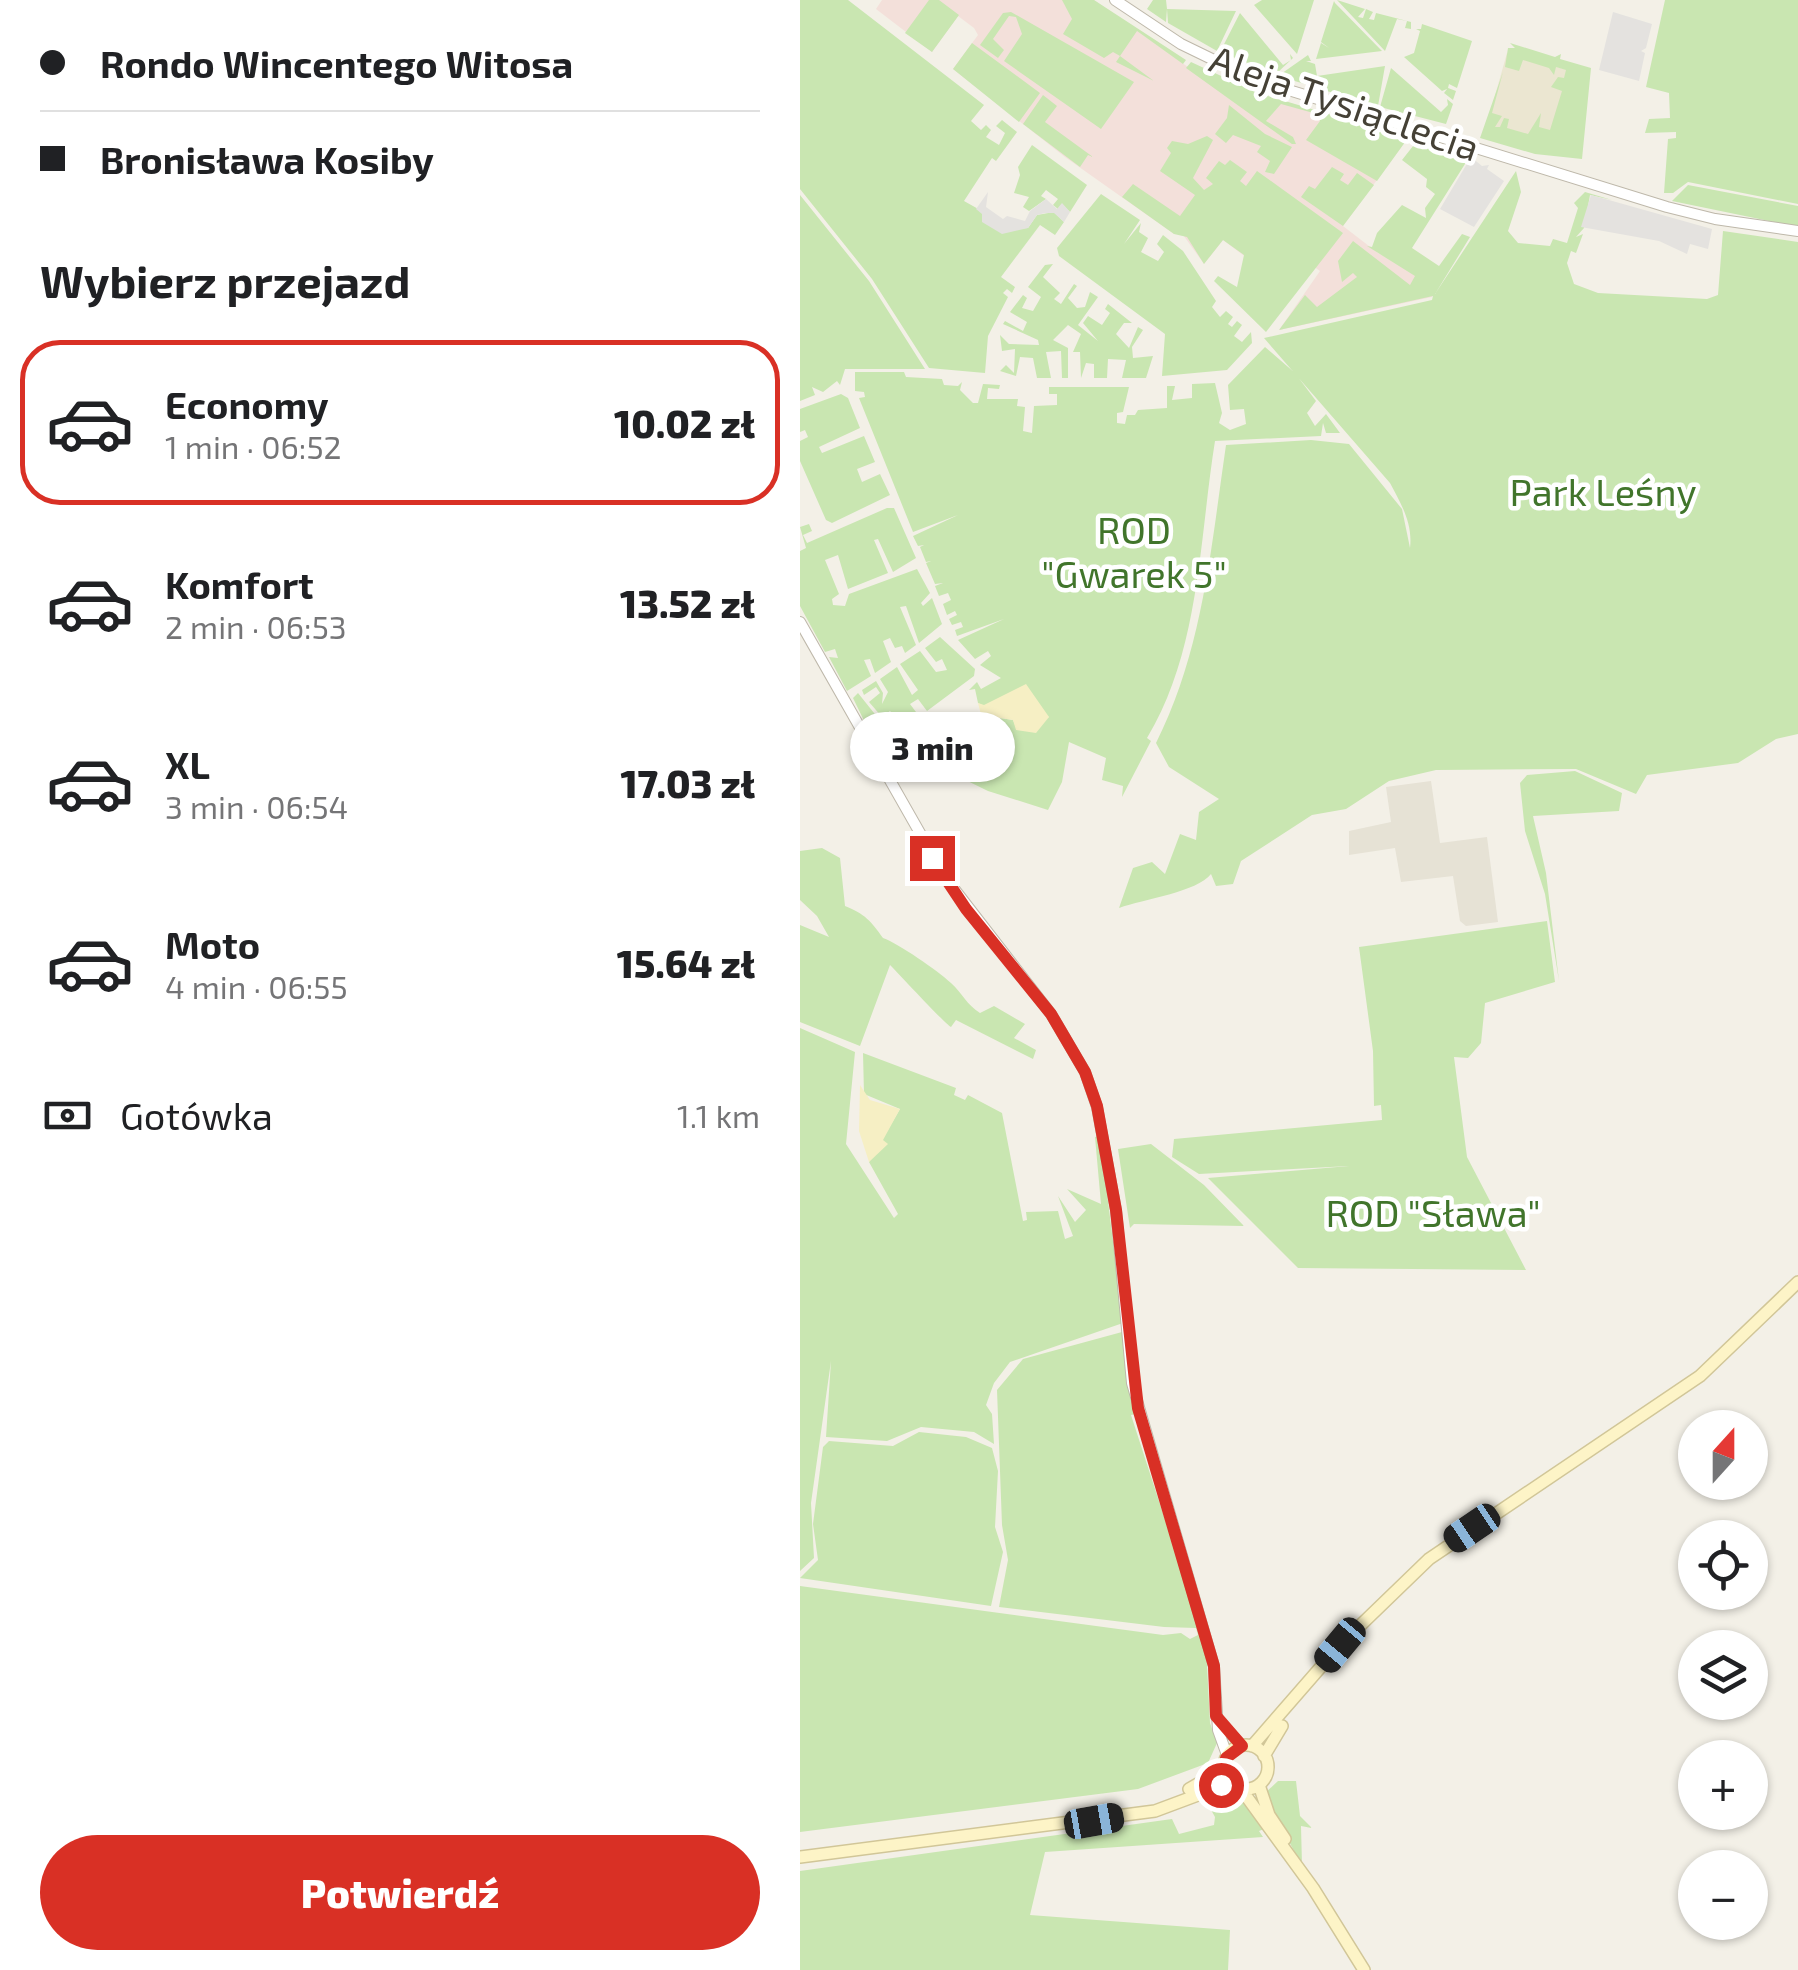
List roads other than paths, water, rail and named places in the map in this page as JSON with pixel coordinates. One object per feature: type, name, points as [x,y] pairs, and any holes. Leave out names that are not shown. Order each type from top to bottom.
[{"type":"main road","points":[[1132,1814],[1216,1777],[1224,1769],[1227,1755],[1247,1746],[1429,1559],[1700,1376],[1798,1282]]},
{"type":"main road","points":[[1264,1756],[1321,1666]]},
{"type":"main road","points":[[1247,1746],[1264,1756],[1268,1771],[1259,1785]]},
{"type":"main road","points":[[1224,1769],[1303,1874]]},
{"type":"main road","points":[[800,1857],[1132,1814],[1236,1786],[1259,1785]]},
{"type":"main road","points":[[1259,1785],[1269,1815],[1364,1970]]},
{"type":"street","name":"Aleja Tysiąclecia","points":[[1115,0],[1181,44],[1254,79],[1668,207],[1798,231]]},
{"type":"street","points":[[800,622],[944,878],[1051,1014],[1085,1072],[1102,1128],[1118,1224],[1132,1383],[1216,1673],[1216,1716],[1227,1755]]},
{"type":"street","points":[[1216,1716],[1247,1746]]},
{"type":"park label","name":"Park Leśny","points":[[1603,491]]},
{"type":"park label","name":"ROD \"Gwarek 5\"","points":[[1134,551]]},
{"type":"park label","name":"ROD \"Sława\"","points":[[1433,1212]]}]
